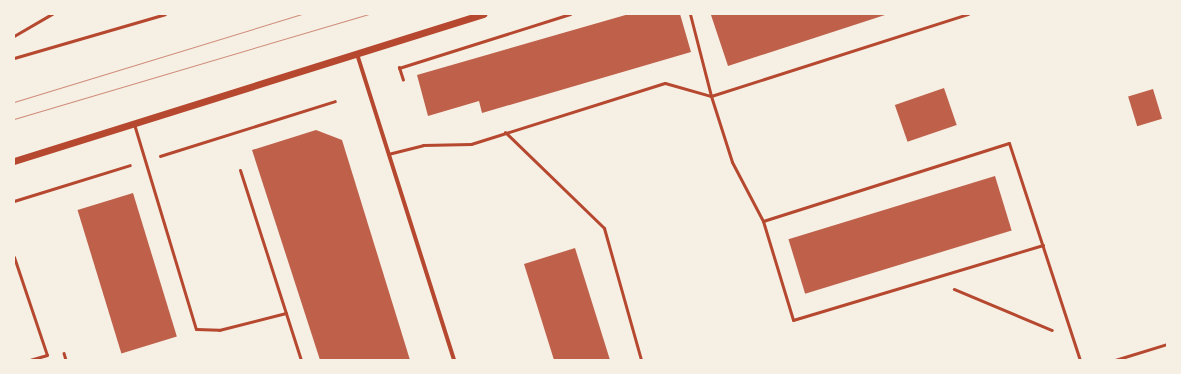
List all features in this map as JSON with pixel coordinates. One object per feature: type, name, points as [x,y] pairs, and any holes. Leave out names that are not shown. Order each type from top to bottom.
[{"type":"street","points":[[14,161],[484,14]]},
{"type":"street","points":[[356,54],[454,360]]},
{"type":"lane","points":[[14,58],[165,14]]},
{"type":"lane","points":[[690,14],[711,96],[732,162],[763,221],[793,320],[1043,246]]},
{"type":"lane","points":[[388,154],[423,145],[471,144],[505,132],[665,83],[711,96],[968,14]]},
{"type":"lane","points":[[134,124],[196,329],[219,330],[286,313]]},
{"type":"lane","points":[[505,132],[604,228],[641,360]]},
{"type":"lane","points":[[763,221],[1009,143],[1080,360]]},
{"type":"lane","points":[[240,170],[301,360]]},
{"type":"lane","points":[[14,257],[47,355],[30,360]]},
{"type":"lane","points":[[1115,360],[1167,344]]},
{"type":"path","points":[[14,36],[52,14]]},
{"type":"path","points":[[403,80],[399,68],[570,14]]},
{"type":"path","points":[[14,201],[335,101]]},
{"type":"path","points":[[931,279],[1058,333],[1071,329]]},
{"type":"building","points":[[629,14],[680,14],[691,52],[482,113],[479,101],[428,116],[417,75]]},
{"type":"building","points":[[888,14],[728,66],[711,15]]},
{"type":"building","points":[[944,88],[957,125],[908,142],[895,105]]},
{"type":"building","points":[[1153,89],[1162,119],[1137,126],[1128,97]]},
{"type":"building","points":[[316,130],[342,140],[410,360],[320,360],[252,150]]},
{"type":"building","points":[[995,176],[1012,231],[805,294],[788,239]]},
{"type":"building","points":[[133,193],[177,336],[121,353],[78,210]]},
{"type":"building","points":[[575,248],[610,360],[554,360],[524,264]]},
{"type":"tram line","points":[[14,102],[301,14]]},
{"type":"tram line","points":[[14,119],[369,14]]}]
